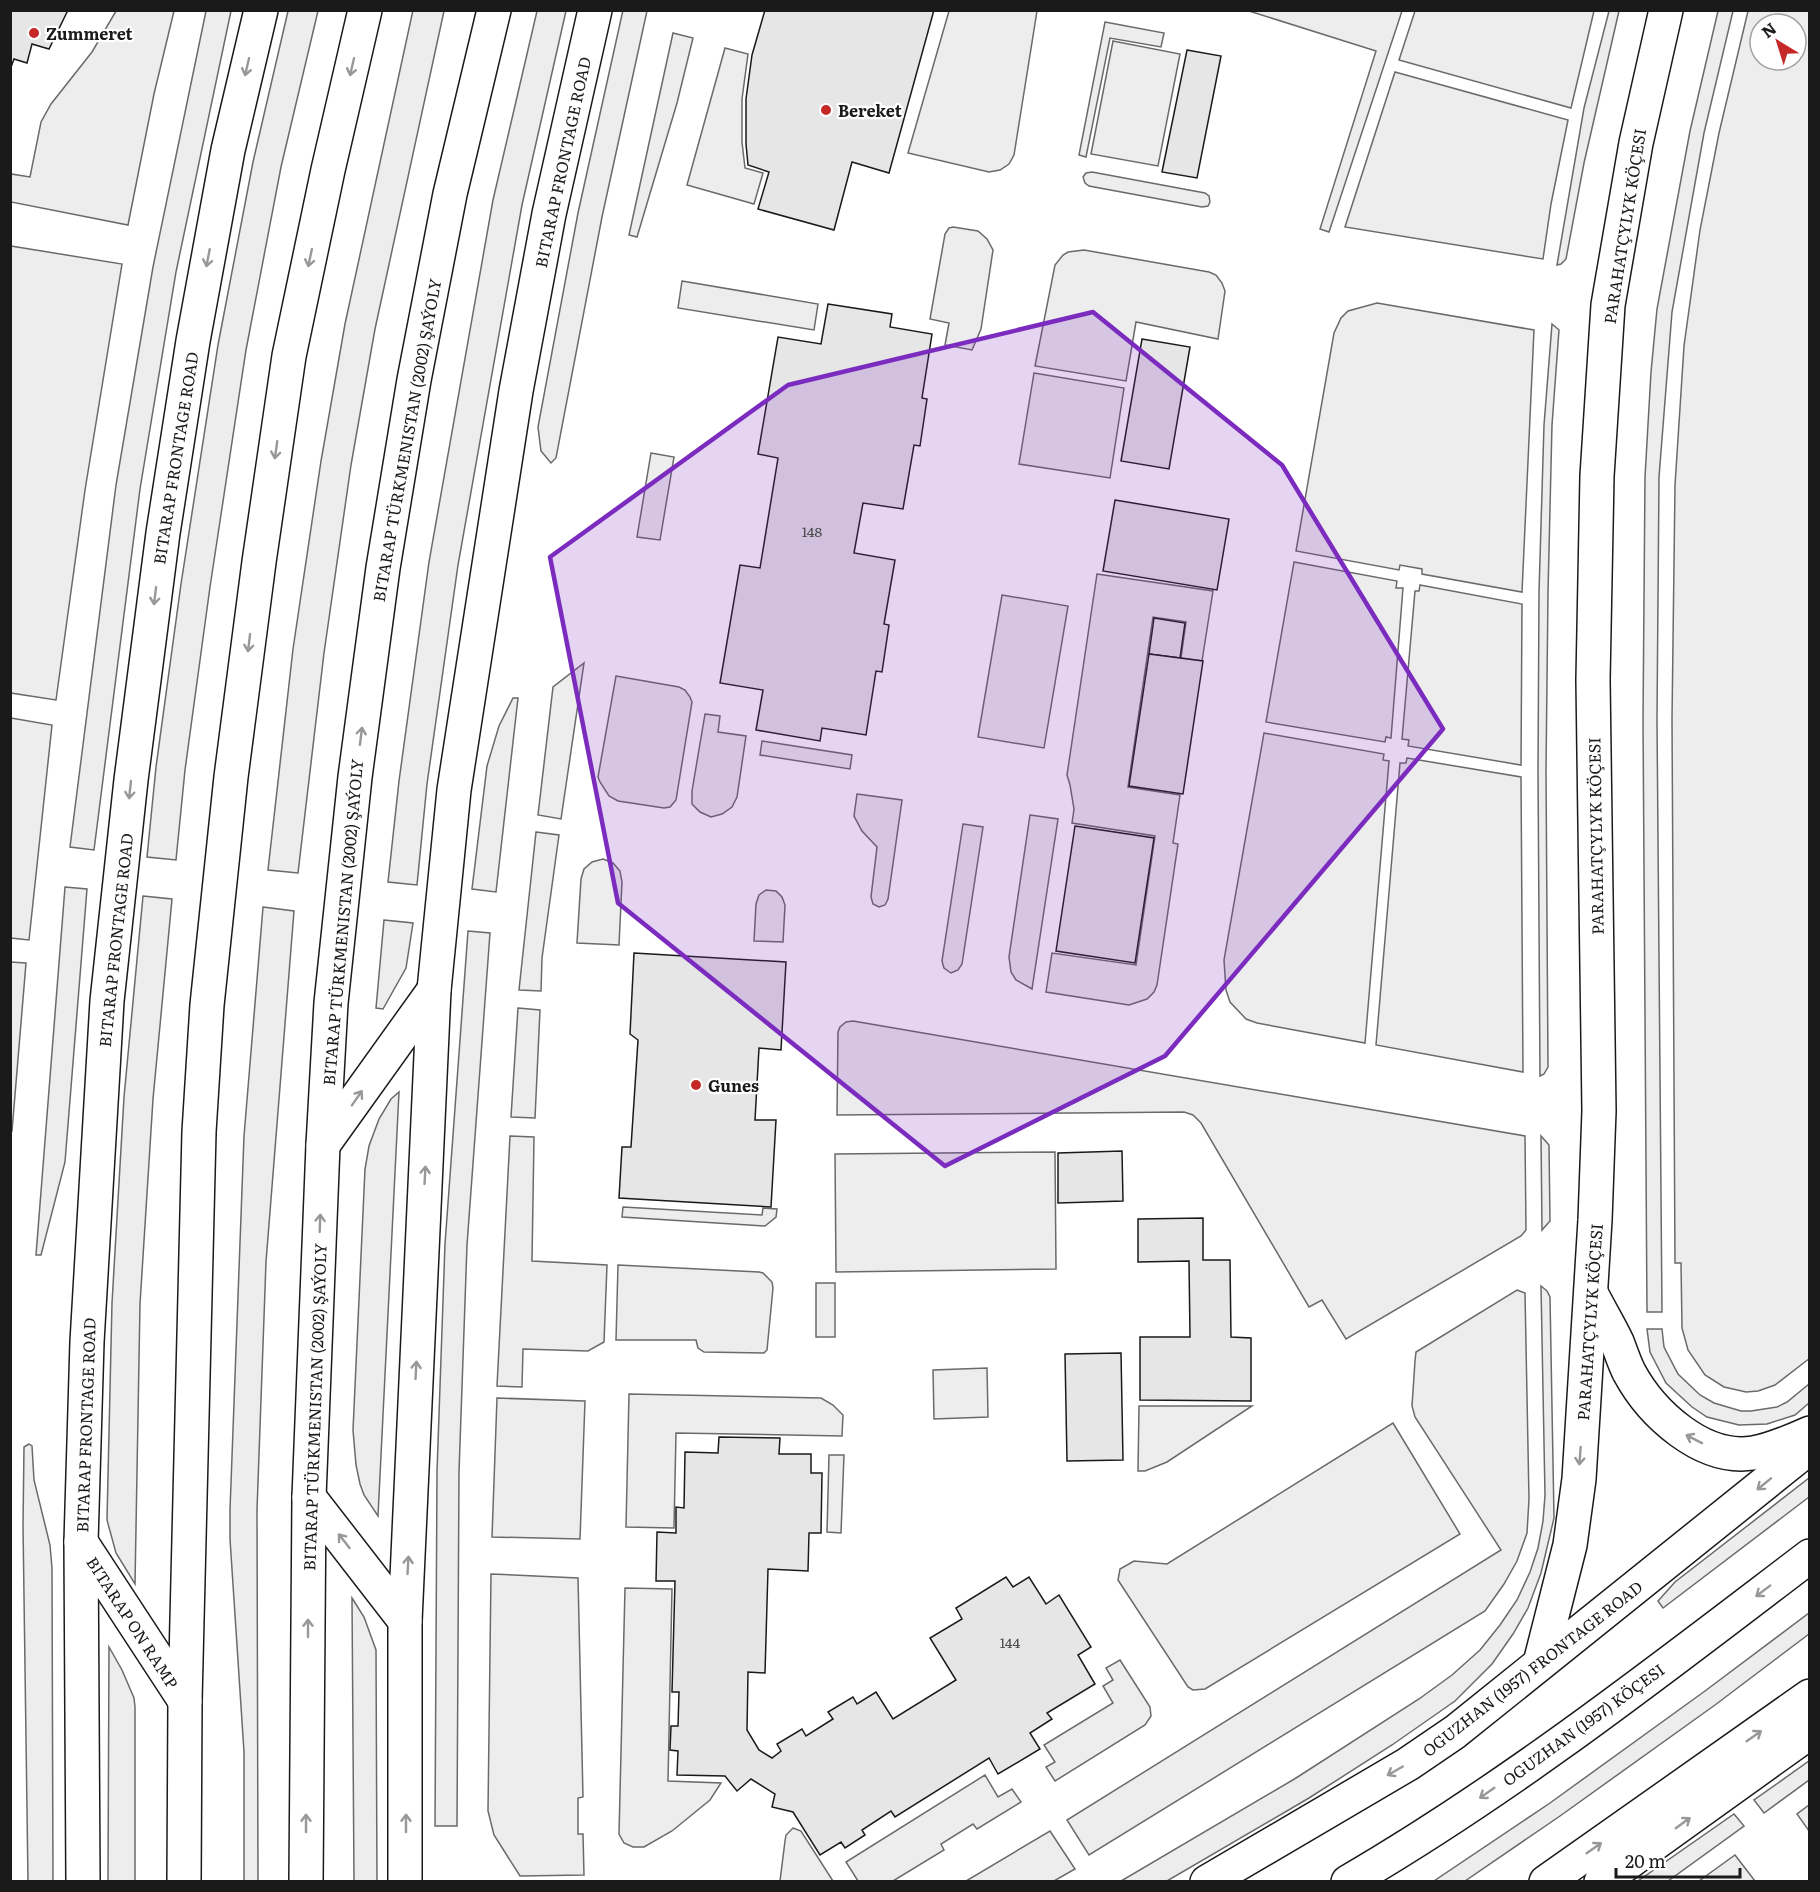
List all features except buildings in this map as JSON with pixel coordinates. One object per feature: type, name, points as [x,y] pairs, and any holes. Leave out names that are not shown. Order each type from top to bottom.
[{"type":"street","name":"BITARAP FRONTAGE ROAD","points":[[83,1881],[81,1542],[87,1342],[98,1123],[107,1001],[131,780],[163,533],[193,341],[228,150],[261,10]]},
{"type":"street","points":[[184,1881],[185,1701],[199,1132],[207,1005],[234,754],[289,356],[328,170],[365,10]]},
{"type":"street","name":"BITARAP TÜRKMENISTAN (2002) ŞAÝOLY","points":[[306,1881],[309,1497],[323,1145],[332,991],[355,777],[383,568],[414,380],[450,194],[494,10]]},
{"type":"street","name":"BITARAP FRONTAGE ROAD","points":[[405,1881],[405,1620],[434,990],[454,790],[516,391],[549,214],[595,10]]},
{"type":"street","name":"PARAHATÇYLYK KÖÇESI","points":[[1540,1663],[1572,1534],[1579,1479],[1595,1220],[1599,1111],[1593,680],[1597,476],[1608,304],[1636,143],[1666,10]]},
{"type":"street","name":"BITARAP FRONTAGE ROAD","points":[[323,1145],[434,990]]},
{"type":"street","points":[[1591,1293],[1617,1342],[1629,1371],[1644,1394],[1674,1427],[1693,1439],[1726,1452],[1752,1453],[1792,1441],[1809,1433]]},
{"type":"street","name":"OGUZHAN (1957) FRONTAGE ROAD","points":[[1207,1881],[1408,1764],[1455,1731],[1809,1447]]},
{"type":"street","points":[[309,1497],[405,1620]]},
{"type":"street","name":"BITARAP ON RAMP","points":[[81,1542],[185,1701]]},
{"type":"street","name":"OGUZHAN (1957) KÖÇESI","points":[[1348,1881],[1468,1807],[1572,1734],[1809,1556]]},
{"type":"street","points":[[1546,1881],[1805,1711]]},
{"type":"street","points":[[1601,1881],[1805,1711]]},
{"type":"highlighted area","points":[[1093,312],[1282,465],[1443,729],[1165,1056],[945,1166],[618,903],[550,557],[788,385]]},
{"type":"shaded area","points":[[413,10],[444,11],[375,329],[351,465],[324,653],[298,873],[268,870],[293,649],[321,461],[345,324]]},
{"type":"shaded area","points":[[623,10],[647,11],[602,217],[556,458],[551,463],[541,451],[538,427],[578,213]]},
{"type":"shaded area","points":[[116,11],[174,11],[154,94],[128,225],[11,202],[11,174],[30,177],[41,122],[51,104],[92,52]]},
{"type":"shaded area","points":[[206,11],[231,11],[176,272],[140,489],[94,850],[70,847],[116,485],[153,267]]},
{"type":"shaded area","points":[[288,11],[318,11],[281,167],[246,350],[210,587],[185,770],[176,860],[147,857],[156,767],[181,584],[218,345],[253,162]]},
{"type":"shaded area","points":[[537,11],[566,11],[522,205],[458,565],[427,784],[417,885],[388,882],[399,781],[429,562],[493,200]]},
{"type":"shaded area","points":[[949,11],[1037,11],[1014,155],[1009,164],[1000,170],[989,172],[908,153]]},
{"type":"shaded area","points":[[1249,11],[1402,11],[1329,232],[1320,229],[1376,51]]},
{"type":"shaded area","points":[[1415,11],[1594,11],[1571,108],[1399,60]]},
{"type":"shaded area","points":[[1609,11],[1619,11],[1584,163],[1566,259],[1557,265],[1584,108]]},
{"type":"shaded area","points":[[1718,11],[1733,11],[1704,133],[1672,312],[1659,477],[1657,720],[1662,1312],[1647,1312],[1643,720],[1645,477],[1657,309],[1690,131]]},
{"type":"shaded area","points":[[1748,11],[1810,11],[1810,1358],[1775,1385],[1758,1391],[1746,1392],[1724,1387],[1705,1375],[1688,1350],[1682,1328],[1681,1263],[1675,1263],[1672,719],[1675,485],[1684,346],[1700,230],[1719,133]]},
{"type":"shaded area","points":[[1105,22],[1164,33],[1161,47],[1110,38],[1086,157],[1079,155]]},
{"type":"shaded area","points":[[673,33],[693,38],[677,103],[637,237],[629,235]]},
{"type":"shaded area","points":[[1113,41],[1180,54],[1158,166],[1091,154]]},
{"type":"shaded area","points":[[725,48],[748,54],[742,99],[742,142],[745,168],[763,173],[754,204],[687,185]]},
{"type":"shaded area","points":[[1395,72],[1568,120],[1551,204],[1543,259],[1345,227]]},
{"type":"shaded area","points":[[1092,172],[1205,193],[1209,196],[1210,202],[1208,206],[1202,207],[1089,186],[1083,177],[1086,173]]},
{"type":"shaded area","points":[[949,228],[978,231],[987,239],[993,250],[981,329],[972,350],[945,345],[949,323],[930,319],[945,234]]},
{"type":"shaded area","points":[[11,246],[122,264],[85,490],[56,700],[11,693]]},
{"type":"shaded area","points":[[1084,250],[1216,275],[1225,291],[1218,339],[1136,322],[1126,381],[1035,366],[1055,265],[1068,252]]},
{"type":"shaded area","points":[[682,281],[818,304],[814,330],[678,308]]},
{"type":"shaded area","points":[[1377,303],[1534,330],[1522,592],[1422,574],[1422,569],[1400,565],[1399,570],[1296,551],[1334,333],[1341,318],[1348,311]]},
{"type":"shaded area","points":[[1552,324],[1559,330],[1552,425],[1548,592],[1546,771],[1548,1067],[1540,1076],[1539,592],[1544,425]]},
{"type":"shaded area","points":[[1034,373],[1124,388],[1110,478],[1019,464]]},
{"type":"shaded area","points":[[651,453],[674,457],[660,540],[637,537]]},
{"type":"shaded area","points":[[1294,562],[1397,581],[1396,588],[1403,588],[1391,738],[1386,737],[1385,742],[1266,722]]},
{"type":"shaded area","points":[[1097,574],[1213,591],[1202,661],[1181,658],[1186,622],[1153,617],[1128,787],[1180,795],[1173,843],[1178,844],[1157,985],[1147,999],[1129,1005],[1046,992],[1052,953],[1136,965],[1155,836],[1072,823],[1074,809],[1067,775]]},
{"type":"shaded area","points":[[1420,585],[1522,604],[1521,765],[1408,746],[1409,740],[1402,739],[1415,591],[1419,591]]},
{"type":"shaded area","points":[[1002,595],[1068,606],[1044,748],[978,737]]},
{"type":"shaded area","points":[[584,663],[561,819],[538,815],[553,687]]},
{"type":"shaded area","points":[[616,676],[679,687],[685,690],[690,697],[692,702],[676,800],[670,807],[618,801],[609,796],[600,782],[598,777]]},
{"type":"shaded area","points":[[513,698],[518,698],[496,892],[472,889],[487,766],[499,726]]},
{"type":"shaded area","points":[[705,714],[720,716],[718,732],[746,736],[737,797],[732,807],[722,814],[711,817],[700,812],[692,804],[692,791]]},
{"type":"shaded area","points":[[11,718],[52,725],[29,940],[11,938]]},
{"type":"shaded area","points":[[1264,733],[1384,754],[1383,760],[1389,761],[1365,1043],[1246,1019],[1230,1002],[1226,990],[1224,960]]},
{"type":"shaded area","points":[[762,741],[852,755],[850,769],[760,755]]},
{"type":"shaded area","points":[[1407,758],[1521,777],[1523,1072],[1376,1045],[1400,763],[1406,763]]},
{"type":"shaded area","points":[[857,794],[902,800],[888,899],[885,905],[879,907],[873,904],[871,897],[877,847],[862,831],[854,816]]},
{"type":"shaded area","points":[[1030,815],[1058,819],[1032,989],[1016,980],[1011,972],[1009,957]]},
{"type":"shaded area","points":[[963,824],[983,827],[962,964],[958,970],[951,973],[944,968],[942,961]]},
{"type":"shaded area","points":[[536,832],[559,835],[542,958],[541,991],[519,990]]},
{"type":"shaded area","points":[[603,859],[613,863],[620,871],[622,882],[619,945],[577,943],[581,879],[584,869],[592,862]]},
{"type":"shaded area","points":[[65,887],[87,889],[65,1162],[41,1255],[36,1255]]},
{"type":"shaded area","points":[[766,890],[776,891],[782,897],[785,905],[783,942],[754,941],[756,904],[759,895]]},
{"type":"shaded area","points":[[143,896],[172,899],[153,1099],[140,1304],[135,1584],[116,1553],[107,1520],[112,1303],[124,1097]]},
{"type":"shaded area","points":[[263,907],[294,911],[266,1262],[257,1510],[258,1881],[244,1882],[244,1752],[230,1510],[244,1136]]},
{"type":"shaded area","points":[[384,920],[413,923],[406,968],[383,1009],[376,1008]]},
{"type":"shaded area","points":[[468,931],[490,933],[467,1245],[459,1472],[457,1826],[435,1826],[437,1472],[445,1244]]},
{"type":"shaded area","points":[[10,962],[26,963],[12,1131],[10,1131]]},
{"type":"shaded area","points":[[518,1008],[540,1010],[535,1118],[511,1117]]},
{"type":"shaded area","points":[[853,1021],[1525,1136],[1526,1230],[1521,1236],[1346,1339],[1322,1300],[1309,1307],[1201,1123],[1193,1115],[1184,1112],[837,1115],[838,1032],[846,1022]]},
{"type":"shaded area","points":[[399,1092],[378,1516],[364,1495],[360,1484],[353,1430],[365,1169],[369,1146],[379,1119],[391,1099]]},
{"type":"shaded area","points":[[510,1136],[534,1137],[532,1261],[607,1265],[604,1342],[588,1351],[523,1349],[522,1387],[497,1386]]},
{"type":"shaded area","points":[[1541,1136],[1549,1145],[1550,1221],[1542,1230]]},
{"type":"shaded area","points":[[1055,1152],[1056,1269],[836,1272],[835,1154]]},
{"type":"shaded area","points":[[623,1207],[762,1215],[763,1208],[777,1209],[776,1217],[765,1226],[622,1217]]},
{"type":"shaded area","points":[[618,1265],[763,1273],[772,1282],[773,1288],[767,1350],[764,1353],[704,1352],[698,1348],[696,1340],[616,1340]]},
{"type":"shaded area","points":[[816,1283],[835,1283],[835,1337],[816,1337]]},
{"type":"shaded area","points":[[1541,1286],[1550,1297],[1554,1518],[1541,1573],[1528,1608],[1492,1664],[1455,1701],[1309,1798],[1167,1881],[1121,1881],[1296,1778],[1419,1699],[1452,1675],[1480,1650],[1500,1625],[1517,1600],[1530,1572],[1538,1548],[1543,1521],[1545,1495]]},
{"type":"shaded area","points":[[1517,1290],[1525,1293],[1529,1499],[1527,1533],[1517,1561],[1485,1611],[1089,1855],[1067,1820],[1501,1550],[1415,1417],[1412,1406],[1416,1352]]},
{"type":"shaded area","points":[[1647,1329],[1662,1329],[1664,1347],[1678,1374],[1700,1395],[1714,1403],[1741,1411],[1777,1407],[1809,1384],[1809,1403],[1795,1415],[1767,1424],[1739,1425],[1707,1417],[1692,1407],[1666,1383],[1650,1352]]},
{"type":"shaded area","points":[[987,1368],[988,1417],[934,1419],[933,1370]]},
{"type":"shaded area","points":[[629,1394],[821,1398],[843,1415],[842,1436],[676,1433],[674,1528],[626,1527]]},
{"type":"shaded area","points":[[497,1398],[585,1401],[580,1539],[492,1537]]},
{"type":"shaded area","points":[[1139,1406],[1252,1406],[1167,1462],[1145,1471],[1138,1471]]},
{"type":"shaded area","points":[[1393,1423],[1460,1534],[1205,1689],[1193,1690],[1188,1687],[1118,1580],[1120,1569],[1134,1561],[1167,1564]]},
{"type":"shaded area","points":[[29,1444],[32,1446],[34,1480],[50,1545],[52,1568],[53,1881],[28,1881],[23,1525],[24,1447]]},
{"type":"shaded area","points":[[829,1455],[844,1455],[841,1533],[827,1532]]},
{"type":"shaded area","points":[[1809,1478],[1809,1497],[1663,1608],[1658,1601],[1675,1582]]},
{"type":"shaded area","points":[[491,1574],[578,1578],[583,1797],[578,1798],[578,1834],[583,1834],[584,1875],[520,1876],[494,1835],[488,1811]]},
{"type":"shaded area","points":[[625,1588],[672,1589],[668,1781],[721,1783],[710,1800],[672,1831],[644,1847],[633,1847],[624,1843],[619,1834]]},
{"type":"shaded area","points":[[352,1598],[364,1617],[376,1650],[377,1881],[354,1881]]},
{"type":"shaded area","points":[[1809,1613],[1809,1634],[1715,1705],[1560,1816],[1465,1881],[1434,1881],[1550,1803]]},
{"type":"shaded area","points":[[109,1647],[122,1670],[134,1698],[135,1707],[135,1881],[108,1881]]},
{"type":"shaded area","points":[[1120,1660],[1150,1707],[1151,1716],[1145,1725],[1055,1781],[1046,1767],[1055,1762],[1044,1745],[1113,1703],[1103,1686],[1113,1680],[1106,1668]]},
{"type":"shaded area","points":[[1809,1761],[1809,1780],[1764,1813],[1754,1800]]},
{"type":"shaded area","points":[[985,1775],[998,1797],[1012,1789],[1021,1802],[977,1829],[973,1824],[941,1844],[944,1850],[893,1881],[858,1881],[846,1862]]},
{"type":"shaded area","points":[[1809,1805],[1809,1831],[1797,1814]]},
{"type":"shaded area","points":[[1734,1814],[1744,1826],[1668,1881],[1638,1881]]},
{"type":"shaded area","points":[[793,1828],[801,1831],[833,1881],[780,1881],[786,1835]]},
{"type":"shaded area","points":[[1050,1831],[1075,1869],[1054,1881],[966,1881]]},
{"type":"shaded area","points":[[1735,1855],[1755,1881],[1699,1881]]},
{"type":"place","name":"Zummeret","points":[[34,33]]},
{"type":"place","name":"Bereket","points":[[826,110]]},
{"type":"place","name":"Gunes","points":[[696,1085]]}]
